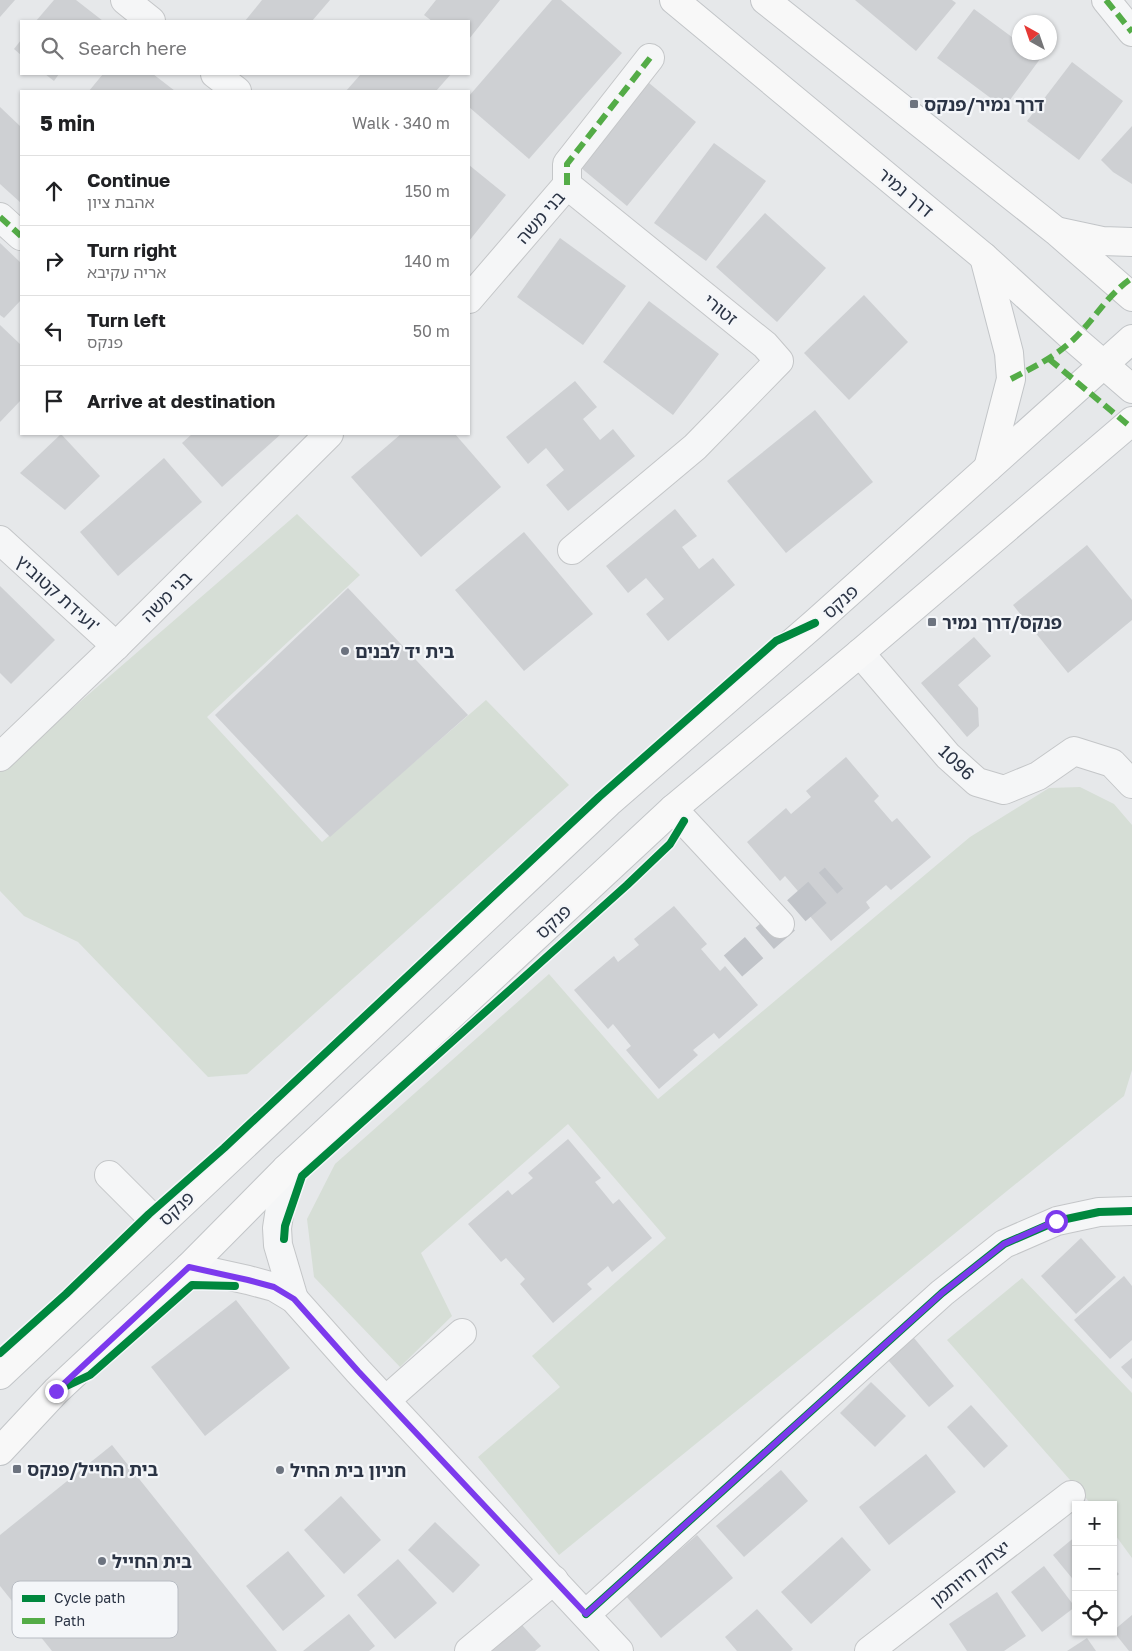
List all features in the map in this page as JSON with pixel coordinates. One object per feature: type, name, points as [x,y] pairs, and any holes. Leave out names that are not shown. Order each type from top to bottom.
[{"type":"main road","name":"דרך נמיר","points":[[674,0],[984,257],[1132,389]]},
{"type":"main road","points":[[765,0],[1056,231],[1132,297]]},
{"type":"main road","points":[[1056,231],[1102,241],[1132,242]]},
{"type":"main road","points":[[984,257],[1009,353],[1011,379],[988,468]]},
{"type":"main road","name":"פנקס","points":[[0,1375],[608,803],[815,623],[1132,339]]},
{"type":"main road","name":"פנקס","points":[[0,1451],[56,1391],[189,1267],[286,1169],[673,809],[860,653],[1132,421]]},
{"type":"street","points":[[125,0],[150,20]]},
{"type":"street","points":[[1106,0],[1132,32]]},
{"type":"street","name":"בני משה","points":[[470,297],[567,185],[567,164],[650,58]]},
{"type":"street","points":[[217,75],[236,90]]},
{"type":"street","name":"זטורי","points":[[567,185],[765,345],[779,361],[696,447],[572,550]]},
{"type":"street","points":[[0,218],[20,235]]},
{"type":"street","name":"בני משה","points":[[0,757],[116,646],[328,435]]},
{"type":"street","name":"ועידת קטוביץ'","points":[[0,540],[116,646]]},
{"type":"street","name":"1096","points":[[860,653],[948,756],[977,782],[1004,790],[1038,776],[1074,751],[1112,763],[1132,784]]},
{"type":"street","points":[[673,809],[780,924]]},
{"type":"street","points":[[286,1169],[277,1228],[278,1245],[294,1299]]},
{"type":"street","points":[[109,1175],[159,1225]]},
{"type":"street","points":[[586,1614],[942,1293],[1004,1244],[1056,1221],[1099,1212],[1132,1211]]},
{"type":"street","points":[[189,1267],[274,1287],[294,1299],[619,1651]]},
{"type":"street","points":[[386,1400],[462,1333]]},
{"type":"street","name":"יצחק חיותמן","points":[[869,1651],[1071,1495]]},
{"type":"street","points":[[470,1651],[554,1580]]},
{"type":"shaded area","points":[[297,514],[360,575],[207,717],[322,842],[486,700],[569,785],[247,1074],[208,1077],[78,942],[24,916],[0,891],[0,771]]},
{"type":"shaded area","points":[[1080,787],[1114,804],[1132,825],[1132,1070],[1124,1096],[559,1555],[478,1457],[560,1387],[532,1356],[666,1238],[568,1124],[421,1253],[452,1316],[400,1367],[314,1277],[307,1219],[335,1164],[549,974],[658,1099],[970,837],[1049,788]]},
{"type":"shaded area","points":[[1022,1278],[1132,1393],[1132,1558],[1117,1537],[1117,1501],[1088,1501],[947,1340]]},
{"type":"building","points":[[0,0],[15,0],[0,17]]},
{"type":"building","points":[[54,0],[76,0],[102,20],[37,20]]},
{"type":"building","points":[[262,0],[330,0],[313,20],[246,20]]},
{"type":"building","points":[[436,0],[500,0],[470,38],[470,20],[431,20],[424,15]]},
{"type":"building","points":[[552,0],[561,0],[622,53],[529,159],[470,108],[470,95]]},
{"type":"building","points":[[855,0],[952,0],[956,3],[916,51]]},
{"type":"building","points":[[974,9],[1012,37],[1012,60],[1039,60],[1004,108],[937,58]]},
{"type":"building","points":[[20,41],[20,54],[14,49]]},
{"type":"building","points":[[1072,62],[1123,101],[1079,160],[1027,121]]},
{"type":"building","points":[[46,75],[58,75],[54,81]]},
{"type":"building","points":[[102,75],[154,75],[174,90],[90,90]]},
{"type":"building","points":[[360,75],[450,75],[437,90],[347,90]]},
{"type":"building","points":[[649,83],[696,122],[627,206],[580,167]]},
{"type":"building","points":[[0,107],[20,126],[20,202],[0,184]]},
{"type":"building","points":[[1132,126],[1132,184],[1113,172],[1101,160]]},
{"type":"building","points":[[714,143],[766,181],[706,261],[654,223]]},
{"type":"building","points":[[470,166],[506,195],[470,240]]},
{"type":"building","points":[[765,213],[826,268],[777,322],[716,267]]},
{"type":"building","points":[[560,238],[626,286],[583,345],[517,297]]},
{"type":"building","points":[[0,243],[20,262],[20,301],[4,318],[0,315]]},
{"type":"building","points":[[864,295],[908,342],[849,400],[804,353]]},
{"type":"building","points":[[649,301],[719,354],[673,415],[603,362]]},
{"type":"building","points":[[0,325],[20,344],[20,401],[0,422]]},
{"type":"building","points":[[575,381],[597,407],[583,419],[600,440],[613,429],[635,456],[568,511],[546,485],[564,470],[546,448],[528,464],[506,437]]},
{"type":"building","points":[[815,410],[873,482],[786,553],[727,481]]},
{"type":"building","points":[[62,435],[100,476],[65,510],[20,473]]},
{"type":"building","points":[[191,435],[280,435],[222,487],[182,443]]},
{"type":"building","points":[[400,435],[456,435],[501,487],[421,557],[351,477]]},
{"type":"building","points":[[164,458],[202,502],[118,576],[80,532]]},
{"type":"building","points":[[675,509],[697,536],[682,547],[699,569],[713,558],[735,585],[668,641],[646,614],[664,599],[646,578],[628,593],[606,566]]},
{"type":"building","points":[[524,532],[593,614],[524,671],[455,590]]},
{"type":"building","points":[[1087,545],[1132,600],[1132,620],[1068,673],[1013,605]]},
{"type":"building","points":[[0,586],[55,640],[11,684],[0,673]]},
{"type":"building","name":"בית יד לבנים","points":[[348,588],[468,715],[330,837],[215,715]]},
{"type":"building","points":[[974,637],[991,656],[958,685],[978,708],[979,726],[967,737],[921,683]]},
{"type":"building","points":[[846,757],[879,796],[874,801],[892,822],[897,818],[931,857],[891,890],[886,885],[866,902],[870,908],[831,941],[798,902],[803,897],[785,876],[780,881],[747,842],[786,808],[791,814],[811,797],[806,791]]},
{"type":"building","points":[[674,906],[707,944],[701,949],[720,971],[725,966],[758,1005],[719,1039],[714,1033],[693,1050],[698,1055],[659,1089],[626,1050],[631,1046],[613,1024],[608,1029],[574,990],[614,956],[618,962],[639,945],[634,939]]},
{"type":"building","points":[[568,1139],[601,1178],[595,1182],[613,1204],[619,1199],[652,1238],[612,1272],[608,1266],[587,1284],[592,1289],[553,1323],[520,1284],[525,1279],[506,1258],[501,1262],[468,1224],[508,1190],[512,1195],[533,1178],[528,1173]]},
{"type":"building","points":[[1081,1238],[1116,1277],[1076,1314],[1041,1276]]},
{"type":"building","points":[[1124,1276],[1132,1286],[1132,1340],[1110,1359],[1074,1320]]},
{"type":"building","points":[[236,1300],[290,1368],[205,1436],[151,1367]]},
{"type":"building","points":[[914,1338],[954,1386],[929,1407],[888,1360]]},
{"type":"building","points":[[1132,1358],[1132,1379],[1121,1367]]},
{"type":"building","points":[[871,1382],[906,1416],[875,1447],[840,1413]]},
{"type":"building","points":[[971,1405],[1008,1446],[984,1468],[947,1427]]},
{"type":"building","name":"בית החייל","points":[[112,1445],[277,1651],[52,1651],[42,1638],[178,1638],[178,1581],[12,1581],[12,1601],[0,1586],[0,1535]]},
{"type":"building","points":[[926,1454],[956,1492],[889,1545],[859,1507]]},
{"type":"building","points":[[781,1470],[808,1501],[744,1557],[716,1526]]},
{"type":"building","points":[[341,1496],[381,1540],[344,1574],[304,1530]]},
{"type":"building","points":[[435,1522],[480,1565],[453,1593],[408,1550]]},
{"type":"building","points":[[697,1535],[733,1578],[661,1638],[626,1596]]},
{"type":"building","points":[[842,1537],[871,1570],[811,1624],[781,1592]]},
{"type":"building","points":[[1072,1539],[1072,1578],[1053,1555]]},
{"type":"building","points":[[288,1551],[325,1596],[283,1631],[246,1586]]},
{"type":"building","points":[[398,1559],[437,1603],[395,1639],[357,1595]]},
{"type":"building","points":[[1044,1566],[1072,1603],[1072,1609],[1042,1632],[1011,1592]]},
{"type":"building","points":[[997,1592],[1026,1636],[1004,1651],[967,1651],[949,1624]]},
{"type":"building","points":[[757,1609],[793,1649],[791,1651],[737,1651],[725,1637]]},
{"type":"building","points":[[349,1614],[375,1646],[369,1651],[303,1651]]},
{"type":"building","points":[[1132,1615],[1132,1651],[1129,1651],[1117,1636],[1117,1628]]},
{"type":"building","points":[[522,1625],[541,1646],[535,1651],[492,1651]]},
{"type":"building","points":[[1087,1638],[1096,1651],[1067,1651]]},
{"type":"tunnel","points":[[733,966],[834,878]]},
{"type":"marked path","points":[[1106,0],[1132,32]]},
{"type":"marked path","points":[[567,185],[567,164],[650,58]]},
{"type":"marked path","points":[[0,217],[20,235]]},
{"type":"marked path","points":[[1011,379],[1043,362],[1066,346],[1081,332],[1108,299],[1132,278]]},
{"type":"marked path","points":[[1049,359],[1132,428]]},
{"type":"cycle path","points":[[0,1353],[66,1294],[149,1214],[224,1148],[599,797],[776,641],[815,623]]},
{"type":"cycle path","points":[[284,1239],[285,1226],[302,1176],[627,885],[670,844],[684,821]]},
{"type":"cycle path","points":[[586,1614],[942,1293],[1004,1244],[1057,1221],[1099,1212],[1132,1211]]},
{"type":"cycle path","points":[[56,1391],[90,1375],[192,1285],[235,1286]]},
{"type":"place","name":"דרך נמיר/פנקס","points":[[914,104]]},
{"type":"place","name":"פנקס/דרך נמיר","points":[[932,622]]},
{"type":"place","name":"בית יד לבנים","points":[[345,651]]},
{"type":"place","name":"בית החייל/פנקס","points":[[17,1469]]},
{"type":"place","name":"חניון בית החיל","points":[[280,1470]]},
{"type":"place","name":"בית החייל","points":[[102,1561]]},
{"type":"route","points":[[56,1391],[189,1267],[274,1287],[294,1299],[358,1371],[586,1614],[942,1293],[1004,1244],[1056,1221]]}]
